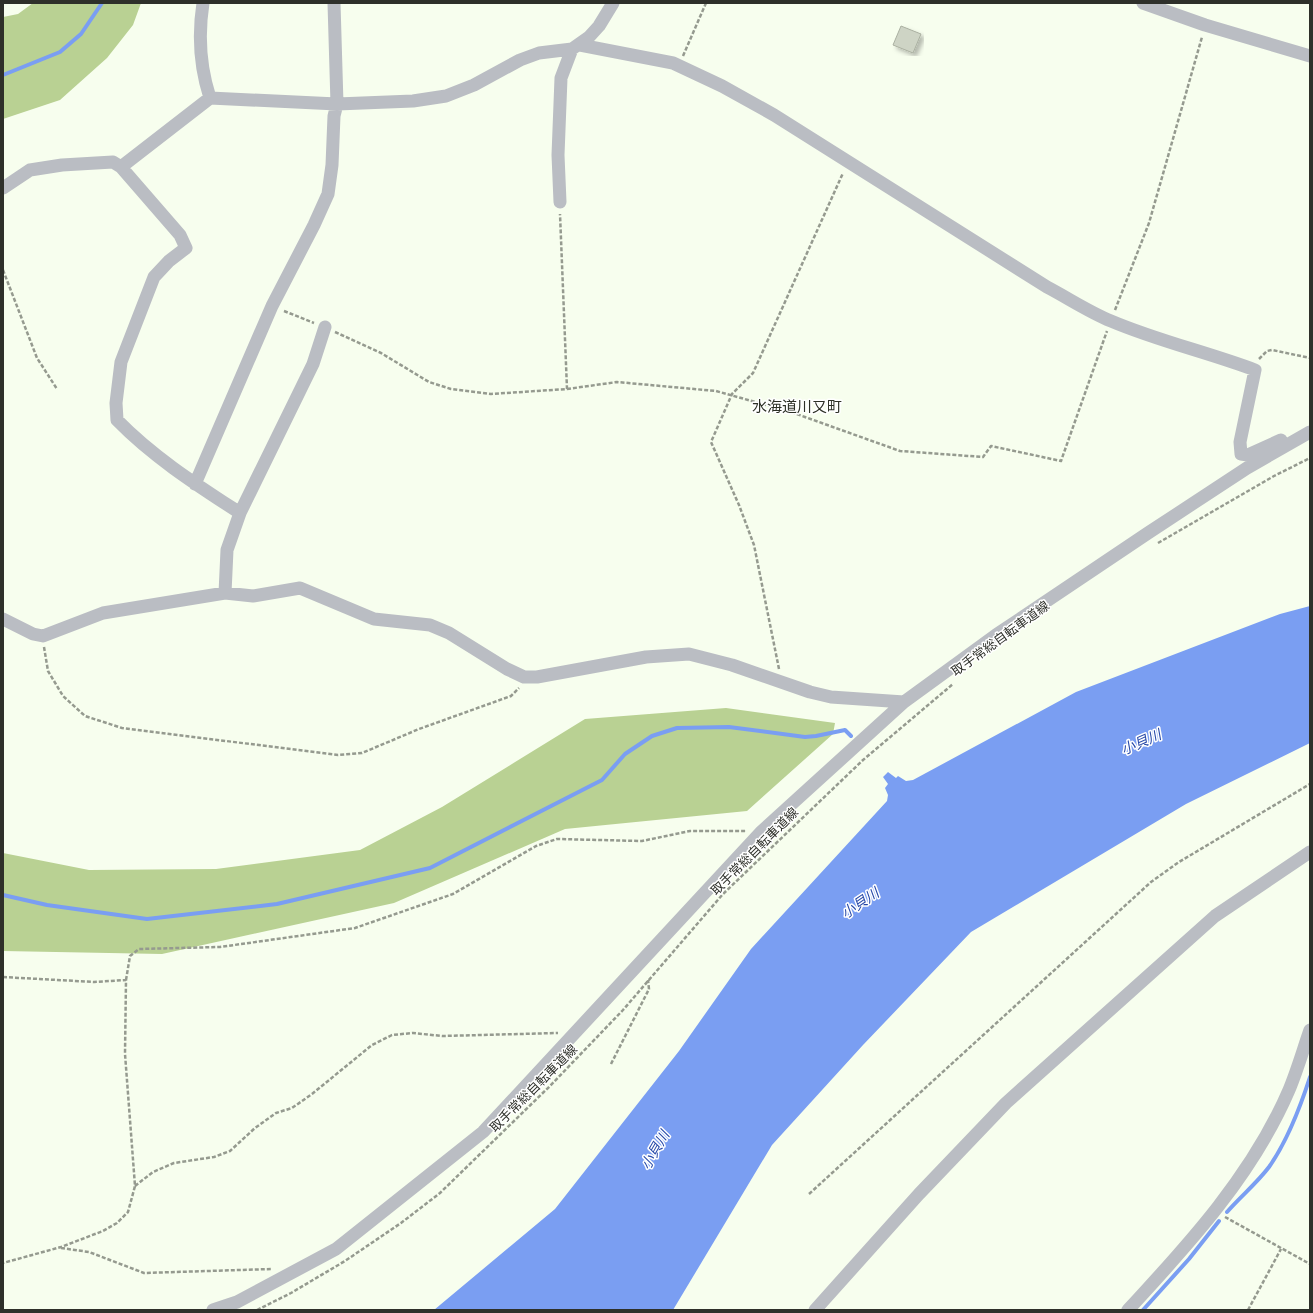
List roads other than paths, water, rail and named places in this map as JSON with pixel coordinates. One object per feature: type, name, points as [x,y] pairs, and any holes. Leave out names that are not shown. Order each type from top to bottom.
[{"type":"street","points":[[203,3],[200,22],[200,51],[203,77],[210,98]]},
{"type":"street","points":[[195,484],[272,306],[314,225],[328,194],[332,165],[334,116],[337,104],[334,3]]},
{"type":"street","points":[[560,202],[558,155],[561,78],[576,47],[599,26],[613,3]]},
{"type":"street","points":[[1143,3],[1205,25],[1310,56]]},
{"type":"street","points":[[121,167],[210,98],[337,104],[413,102],[446,96],[474,85],[520,60],[539,53],[576,47],[633,54],[678,66],[722,86],[774,115],[1046,287],[1110,321],[1161,340],[1222,357],[1255,370],[1240,442],[1241,454],[1248,455],[1301,431],[1310,430]]},
{"type":"street","points":[[3,188],[30,170],[62,164],[113,162],[121,167],[180,235],[186,248],[169,261],[154,277],[121,362],[116,403],[118,420],[143,444],[195,484],[240,513]]},
{"type":"street","points":[[225,593],[227,550],[240,513],[313,364],[325,327]]},
{"type":"street","points":[[213,1310],[237,1302],[336,1249],[483,1132],[762,830],[904,702],[996,635],[1154,528],[1246,468],[1310,430]]},
{"type":"street","points":[[3,619],[33,634],[43,636],[103,613],[225,593],[253,596],[300,588],[374,618],[430,625],[449,633],[507,669],[524,677],[646,657],[688,654],[732,665],[810,692],[831,697],[904,702]]},
{"type":"street","points":[[815,1310],[919,1194],[1006,1103],[1216,916],[1310,852]]},
{"type":"street","points":[[1128,1310],[1179,1254],[1241,1176],[1270,1126],[1288,1090],[1310,1030]]},
{"type":"water","name":"小貝川","points":[[1310,606],[1310,743],[1186,804],[971,932],[863,1045],[772,1145],[673,1310],[434,1310],[555,1209],[679,1051],[751,949],[887,801],[888,795],[885,788],[888,784],[883,777],[888,772],[896,778],[898,776],[906,781],[913,780],[1076,692],[1280,614]]},
{"type":"waterway","points":[[3,75],[60,52],[81,34],[102,3]]},
{"type":"waterway","points":[[3,895],[47,905],[147,919],[277,904],[430,868],[602,780],[625,754],[652,736],[677,728],[729,727],[805,737],[845,730],[851,736]]},
{"type":"waterway","points":[[1227,1212],[1264,1173],[1276,1157],[1293,1124],[1310,1077]]},
{"type":"waterway","points":[[1143,1310],[1189,1259],[1219,1221]]},
{"type":"district","name":"水海道川又町","points":[[797,407]]}]
